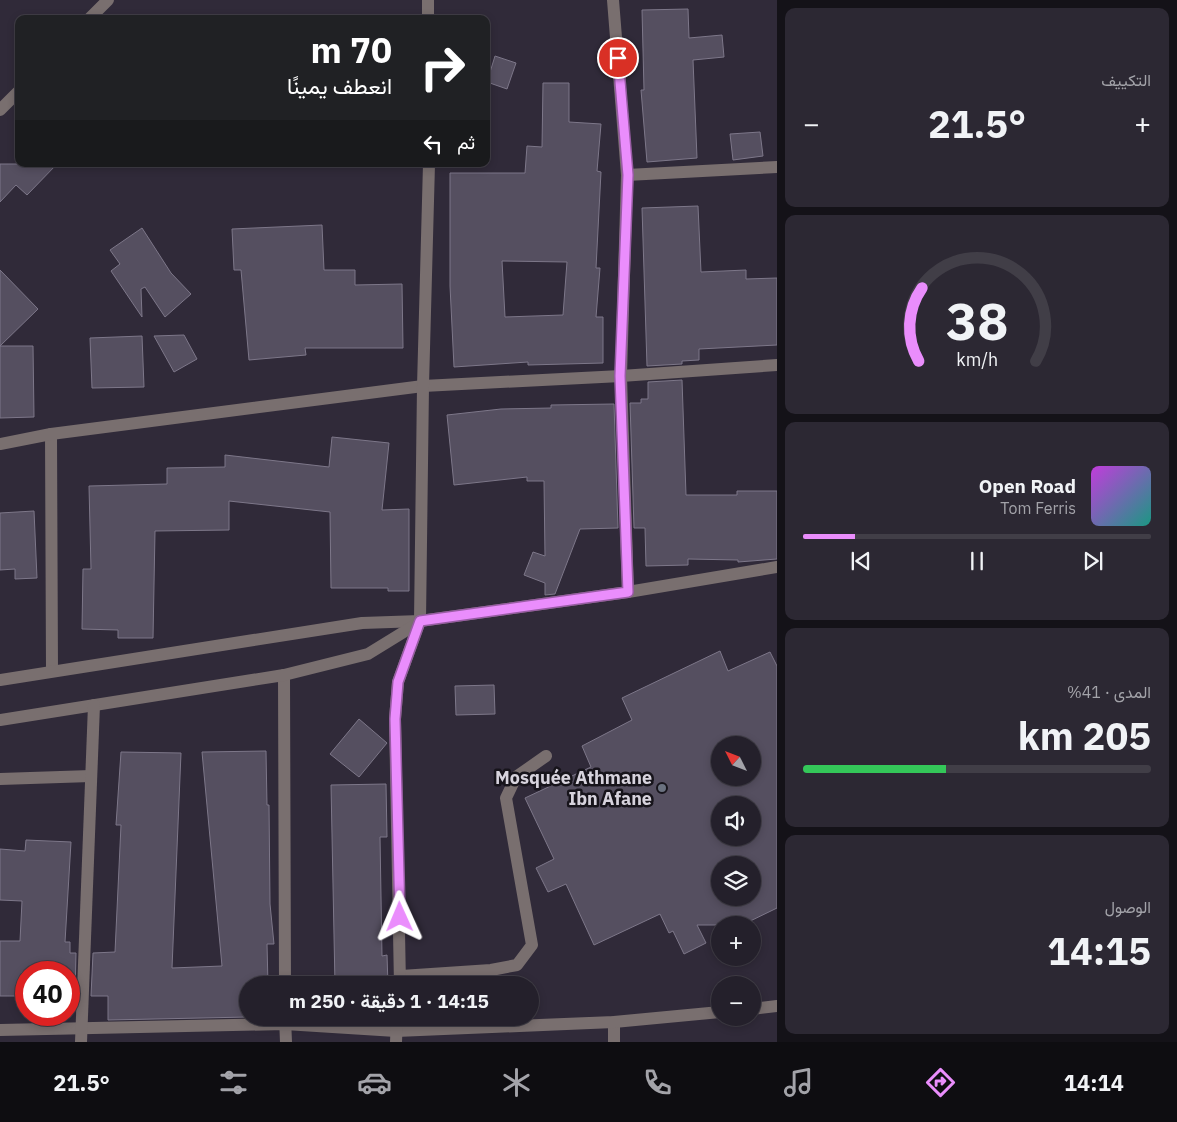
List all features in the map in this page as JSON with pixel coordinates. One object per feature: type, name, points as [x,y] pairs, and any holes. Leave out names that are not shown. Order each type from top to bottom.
[{"type":"street","points":[[94,15],[108,0]]},
{"type":"street","points":[[428,0],[428,15]]},
{"type":"street","points":[[613,0],[628,175],[620,376],[628,592]]},
{"type":"street","points":[[0,110],[15,95]]},
{"type":"street","points":[[401,976],[395,719],[398,682],[420,621],[423,386],[429,167]]},
{"type":"street","points":[[628,175],[777,167]]},
{"type":"street","points":[[0,444],[52,434],[423,386],[620,376],[777,365]]},
{"type":"street","points":[[52,434],[52,671]]},
{"type":"street","points":[[0,680],[362,623],[420,621],[628,592],[777,567]]},
{"type":"street","points":[[0,720],[284,675],[368,654],[420,621]]},
{"type":"street","points":[[284,675],[285,976]]},
{"type":"street","points":[[81,1042],[94,705]]},
{"type":"street","points":[[437,976],[517,965],[532,945],[506,798],[516,778],[546,756]]},
{"type":"street","points":[[0,779],[91,776]]},
{"type":"street","points":[[761,1008],[777,1006]]},
{"type":"street","points":[[322,1026],[396,1036],[614,1022],[711,1013]]},
{"type":"street","points":[[614,1022],[614,1042]]},
{"type":"street","points":[[0,1030],[239,1023]]},
{"type":"street","points":[[285,1026],[286,1042]]},
{"type":"building","points":[[688,9],[689,38],[722,35],[724,57],[693,60],[697,158],[647,162],[641,90],[644,90],[642,10]]},
{"type":"building","points":[[495,56],[516,63],[507,89],[490,83],[490,72]]},
{"type":"building","points":[[543,83],[569,83],[569,122],[601,124],[597,171],[601,172],[596,268],[600,268],[596,317],[603,317],[603,363],[528,365],[528,362],[454,367],[450,286],[450,173],[525,173],[527,146],[542,147]],"holes":[[[502,261],[567,262],[563,315],[505,317]]]},
{"type":"building","points":[[760,132],[763,156],[733,160],[730,134]]},
{"type":"building","points":[[0,164],[15,164],[15,167],[54,167],[27,195],[16,185],[0,202]]},
{"type":"building","points":[[698,206],[701,272],[746,270],[746,279],[777,278],[777,345],[699,349],[699,360],[682,361],[682,364],[647,366],[642,208]]},
{"type":"building","points":[[322,225],[324,270],[355,270],[355,285],[402,284],[403,348],[305,348],[306,355],[249,360],[241,270],[234,270],[232,229]]},
{"type":"building","points":[[142,228],[171,273],[191,294],[165,317],[145,287],[141,289],[142,317],[111,271],[120,264],[110,250]]},
{"type":"building","points":[[0,270],[38,309],[0,346]]},
{"type":"building","points":[[184,335],[197,359],[174,372],[154,336]]},
{"type":"building","points":[[142,336],[144,387],[92,388],[90,338]]},
{"type":"building","points":[[0,346],[33,346],[34,417],[0,418]]},
{"type":"building","points":[[682,380],[686,495],[737,495],[737,491],[777,491],[777,559],[738,562],[738,560],[688,559],[688,565],[646,566],[645,528],[634,528],[630,403],[641,403],[641,399],[648,399],[648,382]]},
{"type":"building","points":[[614,404],[618,528],[580,529],[555,594],[545,595],[545,583],[524,575],[533,552],[545,556],[544,481],[527,481],[527,477],[454,485],[447,415],[501,409],[551,408],[551,405]]},
{"type":"building","points":[[332,437],[389,443],[382,510],[409,509],[409,591],[388,591],[388,588],[331,588],[330,512],[229,501],[229,530],[155,531],[153,638],[118,638],[118,630],[82,629],[83,569],[91,569],[89,486],[167,484],[167,468],[225,467],[225,455],[329,467]]},
{"type":"building","points":[[34,511],[37,578],[15,579],[15,569],[0,570],[0,513]]},
{"type":"building","name":"Mosquée Athmane Ibn Afane","points":[[720,651],[728,671],[770,652],[777,666],[777,908],[761,916],[711,916],[711,925],[697,925],[706,943],[684,954],[673,931],[669,933],[660,914],[594,945],[566,884],[548,892],[536,868],[554,859],[525,798],[591,767],[582,746],[632,720],[622,698]]},
{"type":"building","points":[[494,685],[495,714],[456,715],[455,686]]},
{"type":"building","points":[[359,719],[387,743],[359,777],[330,754]]},
{"type":"building","points":[[266,751],[267,805],[269,805],[270,904],[274,944],[267,944],[268,976],[239,976],[239,1017],[108,1020],[108,996],[91,996],[93,953],[115,952],[121,825],[116,825],[121,752],[181,753],[172,968],[222,966],[202,752]]},
{"type":"building","points":[[386,784],[387,837],[380,837],[382,956],[387,955],[388,976],[335,976],[331,785]]},
{"type":"building","points":[[26,840],[71,842],[65,942],[70,942],[70,953],[76,953],[76,961],[15,961],[15,996],[0,996],[0,941],[20,941],[22,901],[0,900],[0,849],[25,851]]},
{"type":"place","name":"Mosquée Athmane Ibn Afane","points":[[662,788]]},
{"type":"route","points":[[400,917],[395,719],[398,682],[420,621],[628,592],[620,376],[628,175],[618,58]]}]
